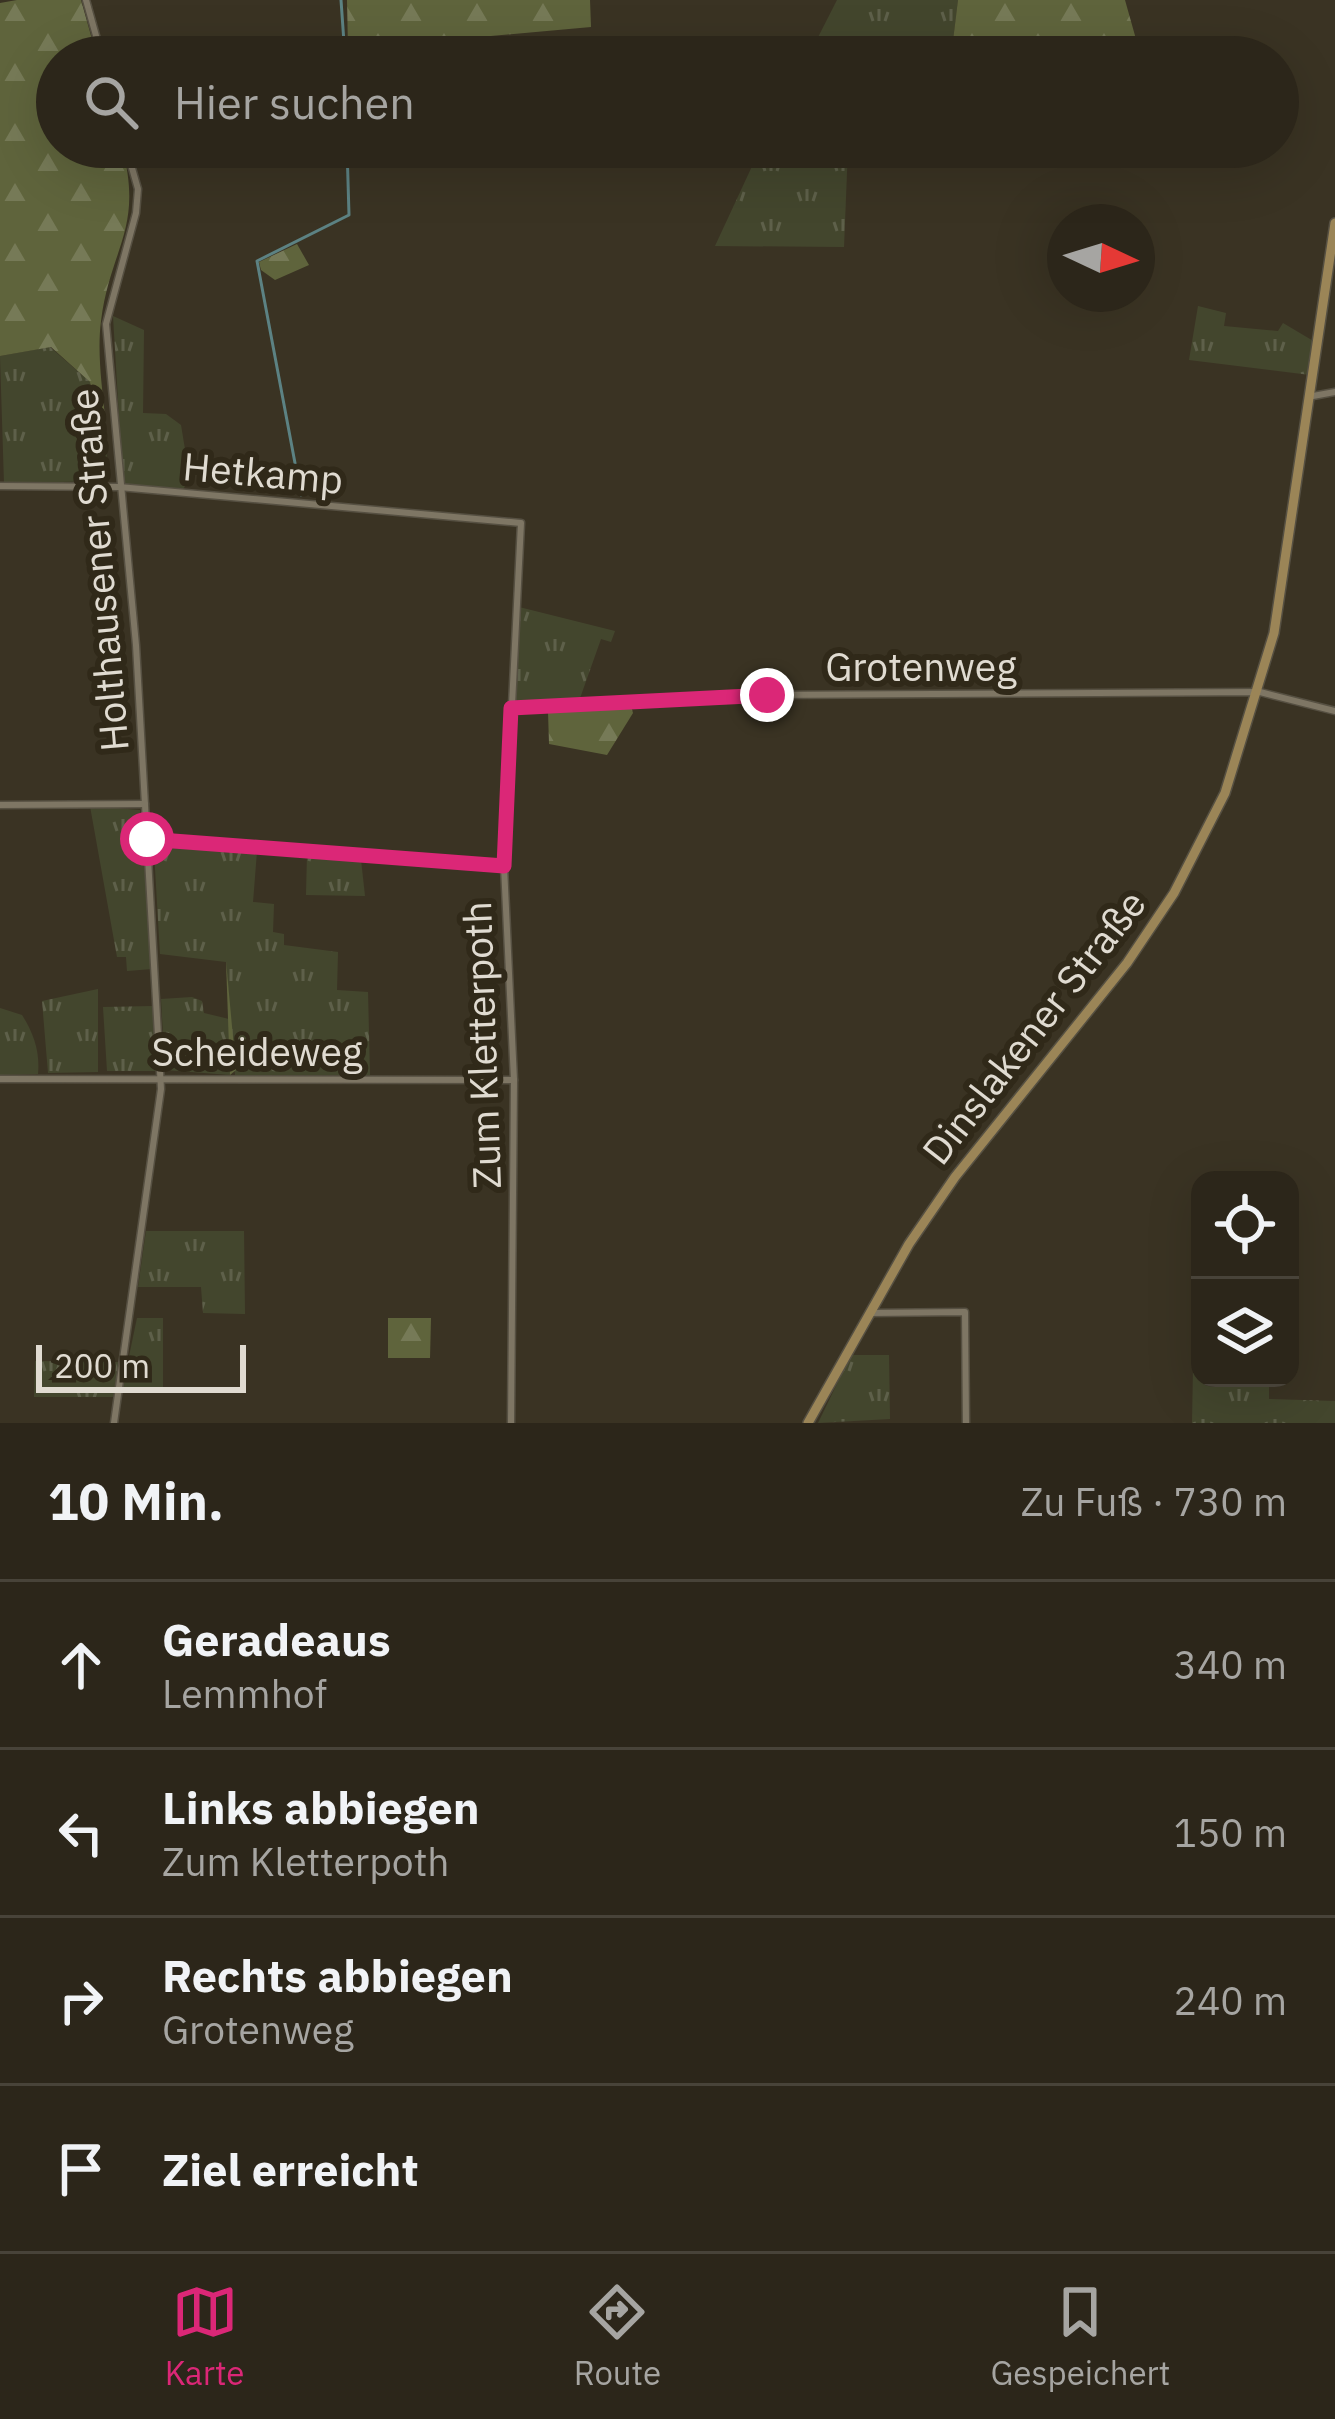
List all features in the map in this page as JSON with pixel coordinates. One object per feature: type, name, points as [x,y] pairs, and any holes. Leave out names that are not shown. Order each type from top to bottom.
[{"type":"main road","name":"Dinslakener Straße","points":[[808,1423],[865,1313],[956,1177],[1127,963],[1174,893],[1226,793],[1260,692],[1313,396],[1335,224]]},
{"type":"street","points":[[86,0],[95,36]]},
{"type":"street","name":"Holthausener Straße","points":[[114,1423],[161,1079],[145,804],[106,324],[136,213],[138,189],[132,168]]},
{"type":"street","points":[[1313,396],[1335,392]]},
{"type":"street","name":"Hetkamp","points":[[0,486],[119,487],[520,523]]},
{"type":"street","name":"Zum Kletterpoth","points":[[512,1423],[514,1080],[504,866],[520,523]]},
{"type":"street","name":"Grotenweg","points":[[511,708],[767,695],[1260,692],[1335,710]]},
{"type":"street","points":[[0,805],[145,804]]},
{"type":"street","points":[[147,839],[504,866]]},
{"type":"street","name":"Scheideweg","points":[[0,1079],[514,1080]]},
{"type":"street","points":[[865,1313],[964,1312],[966,1423]]},
{"type":"green space","points":[[81,0],[91,36],[36,36],[36,168],[126,168],[127,219],[101,321],[105,416],[97,423],[90,382],[51,347],[0,356],[0,3]]},
{"type":"green space","points":[[347,0],[590,0],[591,27],[492,36],[348,36]]},
{"type":"green space","points":[[837,0],[958,0],[954,36],[819,36]]},
{"type":"green space","points":[[958,0],[1125,0],[1135,36],[954,36]]},
{"type":"green space","points":[[751,168],[847,168],[844,247],[715,246]]},
{"type":"green space","points":[[297,244],[309,265],[275,280],[261,270],[259,262]]},
{"type":"green space","points":[[1198,306],[1226,313],[1224,326],[1278,331],[1283,323],[1315,342],[1310,375],[1189,360]]},
{"type":"green space","points":[[113,316],[144,330],[143,413],[166,414],[181,425],[190,480],[183,489],[123,484]]},
{"type":"green space","points":[[50,347],[90,382],[96,422],[105,416],[108,481],[4,483],[0,356]]},
{"type":"green space","points":[[519,607],[615,631],[611,642],[601,639],[579,701],[523,705],[515,700]]},
{"type":"green space","points":[[631,706],[633,713],[607,755],[549,744],[548,711]]},
{"type":"green space","points":[[90,806],[140,810],[152,969],[127,971],[126,957],[117,957]]},
{"type":"green space","points":[[158,844],[257,851],[253,902],[274,904],[273,932],[284,934],[284,945],[338,952],[337,990],[368,992],[370,1075],[235,1075],[226,962],[160,954],[154,851]]},
{"type":"green space","points":[[307,855],[361,860],[365,896],[306,895]]},
{"type":"green space","points":[[226,961],[236,1070],[230,1075]]},
{"type":"green space","points":[[98,989],[98,1072],[48,1073],[42,1001]]},
{"type":"green space","points":[[161,999],[202,1001],[204,1013],[229,1019],[230,1075],[165,1070]]},
{"type":"green space","points":[[154,1006],[157,1071],[107,1071],[103,1007]]},
{"type":"green space","points":[[0,1008],[22,1015],[33,1036],[38,1074],[0,1075]]},
{"type":"green space","points":[[146,1231],[244,1231],[245,1314],[203,1313],[201,1287],[138,1287]]},
{"type":"green space","points":[[137,1318],[163,1318],[163,1391],[122,1390]]},
{"type":"green space","points":[[388,1318],[431,1318],[430,1358],[388,1358]]},
{"type":"green space","points":[[851,1355],[889,1355],[890,1419],[818,1423]]},
{"type":"green space","points":[[35,1361],[119,1362],[113,1397],[34,1397]]},
{"type":"green space","points":[[1193,1387],[1269,1387],[1269,1399],[1335,1401],[1335,1423],[1192,1423]]},
{"type":"waterway","points":[[341,0],[344,36]]},
{"type":"waterway","points":[[301,495],[257,261],[349,215],[348,168]]},
{"type":"route","points":[[147,839],[504,866],[511,708],[767,695]]}]
